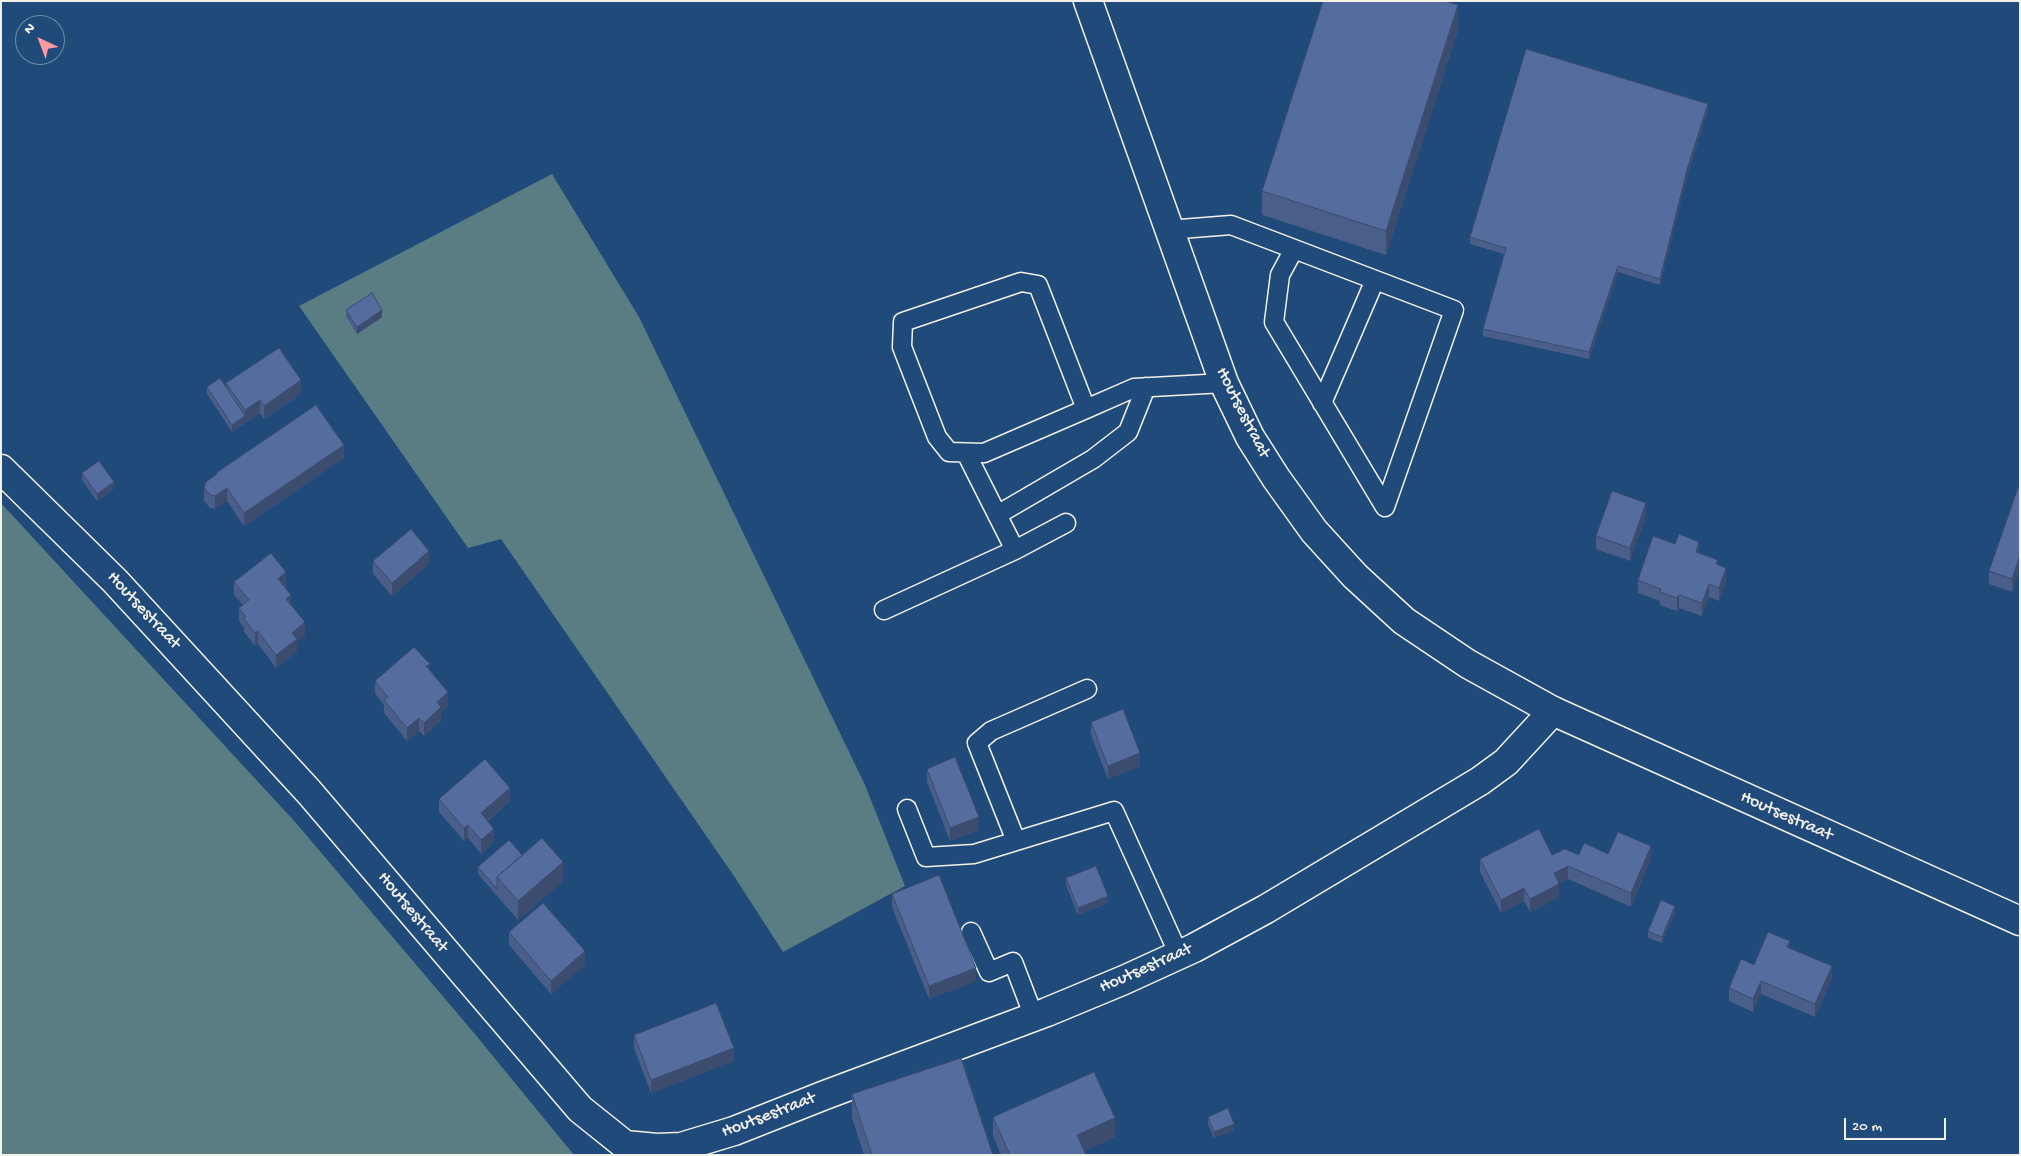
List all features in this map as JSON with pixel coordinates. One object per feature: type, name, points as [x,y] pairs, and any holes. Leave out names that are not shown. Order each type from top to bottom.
[{"type":"street","name":"Houtsestraat","points":[[1088,1],[1224,383],[1250,437],[1276,478],[1314,531],[1355,576],[1404,621],[1468,664],[1553,711],[2020,921]]},
{"type":"street","name":"Houtsestraat","points":[[1,469],[116,581],[296,777],[580,1109],[622,1150],[681,1147],[734,1132],[835,1091],[1034,1017],[1179,955],[1266,909],[1480,781],[1506,762],[1553,711]]},
{"type":"lane","points":[[1168,230],[1231,225],[1294,249],[1375,280],[1454,310],[1386,507],[1274,322],[1280,275],[1294,249]]},
{"type":"lane","points":[[1322,403],[1375,280]]},
{"type":"lane","points":[[1086,409],[1038,285],[1021,282],[903,322],[902,347],[937,437],[949,452],[984,453],[1086,409],[1134,388],[1224,383]]},
{"type":"lane","points":[[997,515],[1093,459],[1128,432],[1146,387]]},
{"type":"lane","points":[[966,453],[1015,550]]},
{"type":"lane","points":[[884,610],[1015,550],[1066,523]]},
{"type":"lane","points":[[1016,841],[977,743],[991,731],[1087,689]]},
{"type":"lane","points":[[907,809],[926,857],[974,854],[1114,812],[1179,955]]},
{"type":"lane","points":[[971,932],[988,972],[1013,962],[1034,1017]]},
{"type":"green space","points":[[552,174],[639,317],[865,785],[905,886],[783,952],[734,876],[501,539],[468,548],[299,306]]},
{"type":"green space","points":[[1,503],[296,823],[474,1033],[574,1155],[1,1155]]},
{"type":"building","points":[[1323,1],[1445,1],[1458,5],[1386,231],[1262,191]]},
{"type":"building","points":[[1526,49],[1708,104],[1688,166],[1660,279],[1618,266],[1589,352],[1483,329],[1506,248],[1470,237]]},
{"type":"building","points":[[372,293],[382,310],[357,327],[346,310]]},
{"type":"building","points":[[279,348],[301,380],[264,406],[260,400],[245,410],[226,383]]},
{"type":"building","points":[[220,378],[245,416],[232,425],[207,387]]},
{"type":"building","points":[[316,405],[344,445],[244,513],[227,488],[215,496],[210,495],[204,488],[206,482],[216,473]]},
{"type":"building","points":[[99,461],[114,482],[97,494],[82,473]]},
{"type":"building","points":[[2018,488],[2020,489],[2020,555],[2012,579],[1989,571]]},
{"type":"building","points":[[1612,491],[1646,503],[1630,548],[1596,536]]},
{"type":"building","points":[[411,529],[429,551],[392,583],[373,561]]},
{"type":"building","points":[[1679,534],[1699,542],[1696,552],[1718,560],[1716,564],[1726,568],[1719,588],[1709,584],[1702,603],[1679,595],[1677,598],[1660,592],[1661,589],[1638,580],[1653,536],[1675,544]]},
{"type":"building","points":[[271,553],[286,572],[278,579],[291,595],[286,599],[305,622],[292,633],[297,639],[276,655],[258,631],[255,633],[244,619],[246,617],[239,608],[249,600],[234,582]]},
{"type":"building","points":[[414,647],[430,664],[426,666],[448,692],[437,702],[441,707],[424,723],[419,718],[407,728],[384,700],[388,697],[375,681]]},
{"type":"building","points":[[1123,709],[1140,753],[1108,766],[1091,722]]},
{"type":"building","points":[[955,757],[979,817],[950,828],[927,769]]},
{"type":"building","points":[[485,759],[510,788],[481,813],[494,829],[481,840],[468,825],[464,828],[439,799]]},
{"type":"building","points":[[1539,829],[1552,855],[1565,849],[1579,855],[1584,843],[1608,854],[1618,832],[1651,846],[1631,893],[1568,866],[1554,873],[1559,884],[1530,899],[1524,888],[1501,900],[1480,859]]},
{"type":"building","points":[[542,838],[563,862],[518,901],[497,877]]},
{"type":"building","points":[[509,840],[522,855],[497,877],[497,889],[478,867]]},
{"type":"building","points":[[1096,866],[1108,896],[1078,908],[1066,878]]},
{"type":"building","points":[[939,875],[976,968],[929,986],[892,894]]},
{"type":"building","points":[[1661,900],[1675,906],[1662,937],[1648,931]]},
{"type":"building","points":[[543,903],[585,951],[551,981],[509,932]]},
{"type":"building","points":[[1768,932],[1790,941],[1787,947],[1832,966],[1815,1004],[1761,981],[1753,999],[1729,988],[1741,959],[1754,965]]},
{"type":"building","points":[[716,1003],[734,1048],[651,1080],[634,1035]]},
{"type":"building","points":[[961,1058],[993,1155],[872,1155],[852,1094]]},
{"type":"building","points":[[1094,1072],[1115,1118],[1077,1135],[1086,1155],[1010,1155],[993,1117]]},
{"type":"building","points":[[1228,1108],[1234,1124],[1214,1132],[1208,1117]]}]
